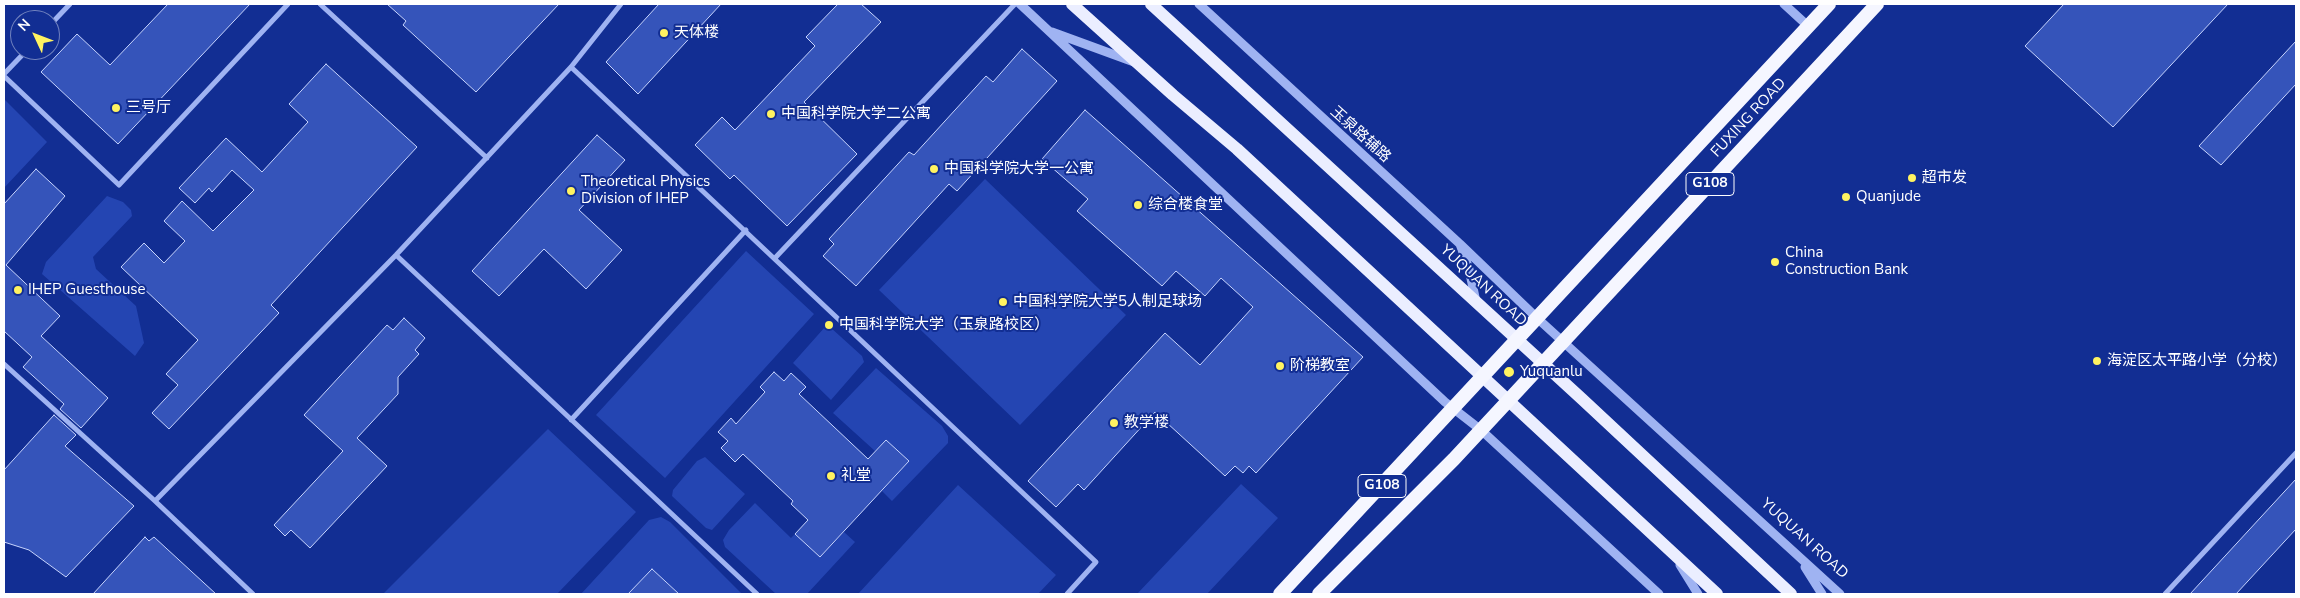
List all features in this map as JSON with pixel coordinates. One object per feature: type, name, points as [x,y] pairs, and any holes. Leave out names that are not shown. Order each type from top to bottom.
[{"type":"highway","name":"FUXING ROAD","points":[[1517,339],[1829,4]]},
{"type":"highway","name":"FUXING ROAD","points":[[1544,364],[1877,4]]},
{"type":"highway","name":"G108","points":[[1280,594],[1484,377],[1517,339]]},
{"type":"highway","name":"G108","points":[[1319,594],[1544,364]]},
{"type":"main road","points":[[1072,4],[1138,64],[1237,149],[1717,594]]},
{"type":"main road","name":"YUQUAN ROAD","points":[[1151,4],[1517,339],[1790,594]]},
{"type":"street","points":[[60,14],[70,4]]},
{"type":"street","points":[[17,60],[4,75],[119,185],[288,4]]},
{"type":"street","points":[[320,4],[487,158]]},
{"type":"street","points":[[155,500],[396,254],[487,158],[571,67],[621,4]]},
{"type":"street","points":[[775,258],[1015,4]]},
{"type":"street","points":[[1020,4],[1454,408],[1481,430],[1659,594]]},
{"type":"street","name":"玉泉路辅路","points":[[1199,4],[1460,244],[1469,269],[1476,302]]},
{"type":"street","points":[[1784,4],[1808,26]]},
{"type":"street","points":[[1047,30],[1138,64]]},
{"type":"street","points":[[571,67],[1096,562],[1067,594]]},
{"type":"street","points":[[571,420],[746,230]]},
{"type":"street","name":"YUQUAN ROAD","points":[[1460,244],[1563,342],[1840,594]]},
{"type":"street","points":[[396,254],[756,594]]},
{"type":"street","points":[[4,364],[155,500],[253,594]]},
{"type":"street","points":[[2165,594],[2296,453]]},
{"type":"street","points":[[1674,554],[1698,594]]},
{"type":"street","points":[[1798,556],[1822,594]]},
{"type":"shaded area","points":[[4,99],[47,142],[4,188]]},
{"type":"shaded area","name":"中国科学院大学5人制足球场","points":[[985,179],[1126,315],[1020,425],[879,290]]},
{"type":"shaded area","points":[[107,196],[123,202],[131,210],[132,216],[93,257],[96,269],[136,306],[144,343],[135,356],[42,274],[46,262]]},
{"type":"shaded area","points":[[746,251],[814,314],[665,478],[596,415]]},
{"type":"shaded area","points":[[825,327],[830,327],[862,356],[864,362],[831,400],[793,363]]},
{"type":"shaded area","points":[[876,368],[942,426],[948,436],[948,443],[892,501],[882,491],[909,461],[886,440],[875,451],[833,413]]},
{"type":"shaded area","points":[[548,429],[636,512],[557,594],[383,594]]},
{"type":"shaded area","points":[[705,457],[745,494],[712,530],[706,528],[672,496],[673,490],[697,461]]},
{"type":"shaded area","points":[[1241,484],[1278,518],[1207,594],[1137,594]]},
{"type":"shaded area","points":[[958,485],[1056,575],[1038,594],[858,594]]},
{"type":"shaded area","points":[[755,503],[791,538],[795,534],[820,557],[844,532],[855,542],[807,594],[776,594],[725,547],[723,540],[729,530]]},
{"type":"shaded area","points":[[661,517],[670,522],[742,594],[679,594],[652,569],[628,594],[581,594],[649,520]]},
{"type":"building","name":"三号厅","points":[[168,4],[250,4],[118,144],[41,72],[52,60],[60,60],[60,52],[77,34],[110,65]]},
{"type":"building","points":[[387,4],[559,4],[476,92],[403,25],[406,21]]},
{"type":"building","name":"天体楼","points":[[659,4],[721,4],[638,94],[606,62]]},
{"type":"building","name":"中国科学院大学二公寓","points":[[838,4],[861,4],[881,22],[804,102],[857,154],[787,226],[734,175],[730,179],[695,145],[722,117],[735,130],[815,46],[806,37]]},
{"type":"building","points":[[2064,4],[2228,4],[2113,127],[2025,46]]},
{"type":"building","points":[[2296,41],[2296,84],[2221,165],[2199,146]]},
{"type":"building","name":"中国科学院大学一公寓","points":[[1022,49],[1057,81],[957,191],[949,184],[856,286],[823,256],[834,244],[829,239],[909,152],[914,155],[986,76],[993,82]]},
{"type":"building","points":[[326,64],[417,147],[271,305],[279,313],[169,429],[152,413],[178,385],[166,374],[198,340],[121,267],[144,243],[164,263],[185,241],[164,221],[182,201],[213,231],[254,190],[232,170],[212,192],[209,188],[195,203],[179,188],[226,138],[262,172],[308,122],[289,104]]},
{"type":"building","points":[[1085,110],[1363,357],[1256,473],[1249,466],[1243,473],[1235,466],[1225,476],[1155,412],[1084,490],[1078,484],[1056,507],[1028,481],[1165,333],[1200,365],[1253,307],[1221,278],[1205,296],[1176,271],[1162,286],[1077,211],[1088,199],[1042,159]]},
{"type":"building","name":"Theoretical Physics Division of IHEP","points":[[597,135],[625,160],[579,210],[622,250],[586,289],[544,249],[499,296],[472,271]]},
{"type":"building","points":[[36,169],[65,196],[6,265],[60,316],[41,336],[108,398],[81,428],[60,409],[64,404],[23,367],[32,357],[4,331],[4,204]]},
{"type":"building","points":[[404,318],[425,338],[415,350],[419,354],[398,377],[398,394],[357,438],[387,466],[310,548],[291,530],[285,536],[274,525],[343,451],[304,415],[387,325],[393,330]]},
{"type":"building","name":"礼堂","points":[[774,372],[784,381],[791,373],[806,387],[799,394],[868,459],[886,440],[909,461],[820,557],[795,534],[808,520],[791,504],[793,501],[743,454],[735,462],[721,448],[728,441],[718,432],[731,418],[736,424],[765,392],[760,387]]},
{"type":"building","points":[[54,415],[76,435],[65,446],[134,506],[66,577],[29,550],[4,542],[4,470]]},
{"type":"building","points":[[2296,479],[2296,529],[2236,594],[2190,594]]},
{"type":"building","points":[[145,537],[149,541],[154,537],[216,594],[93,594]]},
{"type":"building","points":[[652,569],[679,594],[628,594]]},
{"type":"place","name":"天体楼","points":[[664,33]]},
{"type":"place","name":"三号厅","points":[[116,108]]},
{"type":"place","name":"中国科学院大学二公寓","points":[[771,114]]},
{"type":"place","name":"中国科学院大学一公寓","points":[[934,169]]},
{"type":"place","name":"超市发","points":[[1912,178]]},
{"type":"place","name":"Theoretical Physics Division of IHEP","points":[[571,191]]},
{"type":"place","name":"Quanjude","points":[[1846,197]]},
{"type":"place","name":"综合楼食堂","points":[[1138,205]]},
{"type":"place","name":"China Construction Bank","points":[[1775,262]]},
{"type":"place","name":"IHEP Guesthouse","points":[[18,290]]},
{"type":"place","name":"中国科学院大学5人制足球场","points":[[1003,302]]},
{"type":"place","name":"中国科学院大学（玉泉路校区）","points":[[829,325]]},
{"type":"place","name":"海淀区太平路小学（分校）","points":[[2097,361]]},
{"type":"place","name":"阶梯教室","points":[[1280,366]]},
{"type":"place","name":"Yuquanlu","points":[[1509,372]]},
{"type":"place","name":"教学楼","points":[[1114,423]]},
{"type":"place","name":"礼堂","points":[[831,476]]}]
